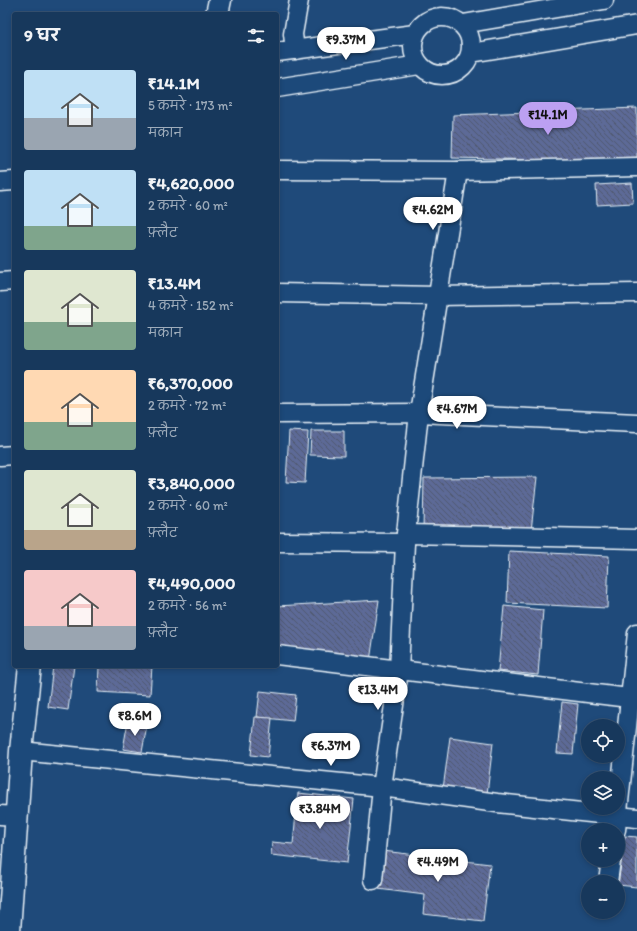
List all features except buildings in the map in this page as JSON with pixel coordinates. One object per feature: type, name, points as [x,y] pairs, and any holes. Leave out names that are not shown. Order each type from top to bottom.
[{"type":"street","points":[[218,12],[220,0]]},
{"type":"street","points":[[295,50],[293,34],[299,0]]},
{"type":"street","points":[[463,24],[604,0]]},
{"type":"street","points":[[433,17],[449,17],[463,24],[471,38],[471,53],[463,67],[449,75],[432,74],[419,65],[413,50],[415,34],[425,21],[433,17]]},
{"type":"street","points":[[471,53],[637,25]]},
{"type":"street","points":[[279,52],[415,34]]},
{"type":"street","points":[[279,88],[419,65]]},
{"type":"street","points":[[279,170],[458,171],[637,167]]},
{"type":"street","points":[[373,880],[382,787],[399,671],[406,538],[419,413],[458,171]]},
{"type":"street","points":[[0,182],[12,181]]},
{"type":"street","points":[[0,282],[12,281]]},
{"type":"street","points":[[279,293],[438,296],[637,293]]},
{"type":"street","points":[[279,414],[419,413],[637,424]]},
{"type":"street","points":[[0,456],[12,455]]},
{"type":"street","points":[[279,542],[406,538],[637,539]]},
{"type":"street","points":[[617,823],[634,698],[637,633]]},
{"type":"street","points":[[279,656],[634,698]]},
{"type":"street","points":[[9,931],[8,816],[21,751],[30,668]]},
{"type":"street","points":[[21,751],[382,787],[497,803],[617,823],[637,818]]}]
